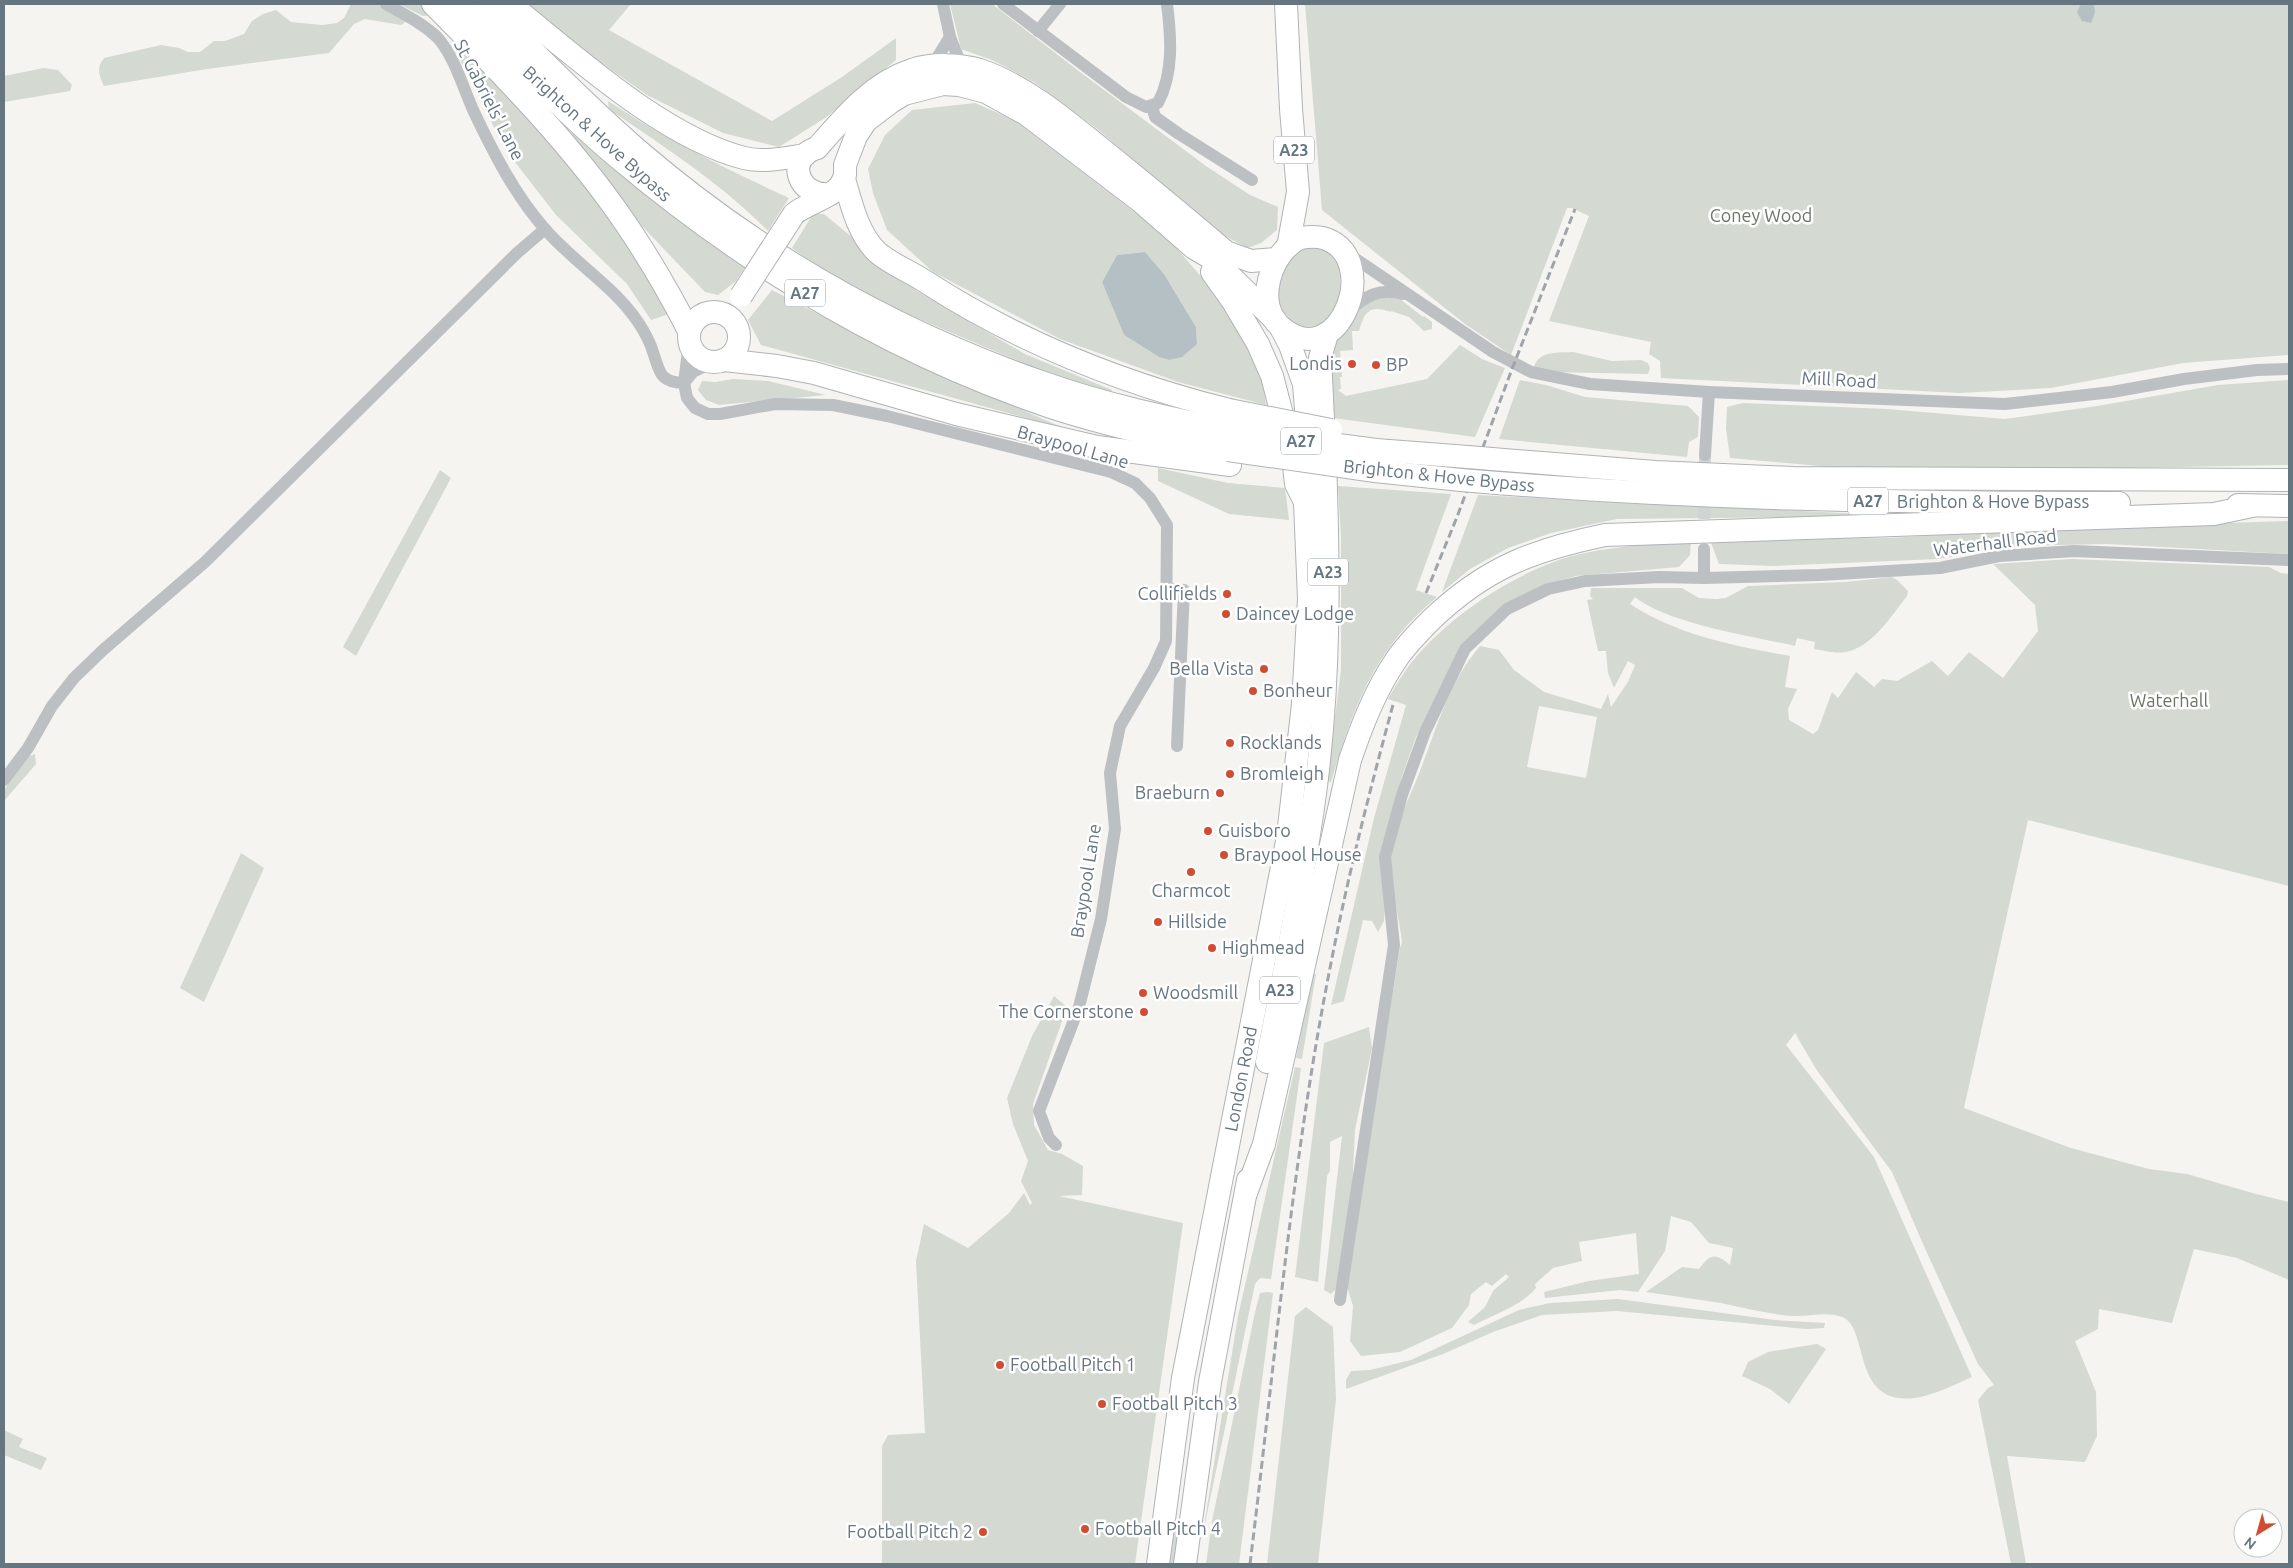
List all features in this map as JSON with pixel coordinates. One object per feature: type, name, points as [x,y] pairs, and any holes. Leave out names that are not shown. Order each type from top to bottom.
[{"type":"highway","points":[[433,4],[533,109],[603,194],[650,260],[698,356],[719,361],[736,351],[740,336],[726,317],[703,314],[697,318],[689,337]]},
{"type":"highway","name":"Brighton & Hove Bypass","points":[[457,4],[620,160],[717,236],[816,299],[924,357],[1042,403],[1160,437],[1228,439],[1376,453],[1436,453],[1654,472],[1793,478],[2289,480]]},
{"type":"highway","name":"Brighton & Hove Bypass","points":[[485,4],[597,113],[641,152],[737,227],[796,266],[856,300],[923,334],[982,360],[1045,384],[1228,439]]},
{"type":"highway","points":[[510,4],[613,87],[696,138],[745,158],[767,161],[807,159],[824,148],[837,153],[840,179]]},
{"type":"highway","name":"A23","points":[[1286,4],[1291,109],[1298,192],[1305,215],[1313,229],[1332,244]]},
{"type":"highway","points":[[726,317],[731,306],[741,296],[794,214],[840,179],[856,136],[866,122],[904,94],[931,86],[959,85],[986,92],[1026,114],[1072,147],[1140,201],[1194,248],[1213,259],[1278,324],[1301,337],[1310,338],[1327,334],[1346,313],[1352,290],[1351,274],[1346,257],[1332,244],[1300,238],[1283,251],[1251,262],[1226,252],[1069,123],[1013,86],[978,70],[962,67],[928,66],[896,76],[866,96],[807,159],[794,214]]},
{"type":"highway","name":"A27","points":[[880,111],[857,162],[857,189],[861,204],[875,235],[883,247],[901,266]]},
{"type":"highway","points":[[807,159],[802,183],[811,192],[840,179]]},
{"type":"highway","name":"A27","points":[[840,179],[856,216],[877,252],[994,323],[1054,352],[1111,375],[1172,396],[1228,439],[1306,473],[1376,453]]},
{"type":"highway","name":"A23","points":[[1283,251],[1298,192]]},
{"type":"highway","points":[[1194,248],[1232,300],[1258,344],[1272,376],[1294,457],[1296,484],[1305,502]]},
{"type":"highway","points":[[1278,324],[1268,303],[1268,294],[1271,272],[1283,251]]},
{"type":"highway","name":"London Road","points":[[1158,1564],[1185,1369],[1288,836],[1303,704],[1309,599],[1305,502],[1312,484],[1304,384],[1290,345],[1278,324]]},
{"type":"highway","name":"London Road","points":[[1185,1564],[1210,1382],[1246,1193],[1253,1140],[1314,795],[1324,705],[1328,620],[1327,514],[1320,358],[1327,334]]},
{"type":"highway","name":"A27","points":[[719,361],[777,366],[814,373],[956,414],[1097,446],[1228,439]]},
{"type":"highway","name":"Brighton & Hove Bypass","points":[[1376,453],[1461,480],[1604,492],[1914,503],[2217,503],[2252,506],[2289,506]]},
{"type":"highway","points":[[1246,1193],[1264,1144],[1350,760],[1368,710],[1396,659],[1420,631],[1452,601],[1480,580],[1521,558],[1560,544],[1605,535],[2214,514],[2252,506]]},
{"type":"street","name":"St Gabriels' Lane","points":[[386,4],[422,24],[437,38],[446,50],[474,113],[516,191],[545,229],[626,306],[639,323],[649,342],[659,372],[671,383],[684,383]]},
{"type":"street","points":[[943,4],[950,36],[962,67]]},
{"type":"street","points":[[1003,4],[1126,97],[1146,107],[1158,103],[1166,86],[1171,34],[1167,4]]},
{"type":"street","points":[[1038,31],[1060,4]]},
{"type":"street","points":[[928,66],[937,58],[950,36]]},
{"type":"street","points":[[1152,106],[1155,117],[1252,180]]},
{"type":"street","points":[[4,780],[28,748],[52,706],[74,678],[103,650],[205,562],[517,252],[545,229]]},
{"type":"street","name":"Mill Road","points":[[1332,244],[1487,349],[1531,372],[1590,384],[1709,392],[2005,404],[2112,392],[2193,378],[2289,369]]},
{"type":"street","name":"Mill Road","points":[[1346,313],[1360,301],[1380,291],[1408,295]]},
{"type":"street","name":"Braypool Lane","points":[[689,337],[684,383],[691,404],[701,412],[720,414],[776,404],[833,404],[887,416],[1111,472],[1135,483],[1150,498],[1167,526],[1166,641],[1154,668],[1120,726],[1110,773],[1115,829],[1096,937],[1079,1006],[1039,1111],[1048,1138],[1056,1144]]},
{"type":"street","points":[[684,383],[694,372],[719,361]]},
{"type":"street","points":[[1705,454],[1709,392]]},
{"type":"street","points":[[1704,549],[1704,578]]},
{"type":"street","name":"Waterhall Road","points":[[1340,1300],[1394,945],[1386,856],[1402,795],[1425,732],[1465,649],[1507,609],[1548,589],[1585,580],[1659,577],[1820,576],[1940,568],[1999,556],[2074,551],[2289,560]]},
{"type":"street","points":[[1166,589],[1184,590],[1177,746]]},
{"type":"green space","points":[[351,4],[377,4],[407,21],[401,25],[365,19],[354,24],[329,53],[207,69],[104,86],[100,75],[99,68],[104,58],[161,45],[179,48],[188,52],[200,52],[214,41],[225,41],[244,34],[252,21],[263,14],[276,10],[291,22],[322,25],[337,23],[344,18]]},
{"type":"green space","points":[[399,4],[430,4],[440,14],[423,16]]},
{"type":"green space","points":[[528,4],[631,4],[609,30],[772,121],[842,77],[896,38],[896,60],[825,118],[779,147],[723,133],[647,95],[579,47]]},
{"type":"green space","points":[[950,4],[992,4],[1206,166],[1250,195],[1278,207],[1277,230],[1261,243],[1248,248],[1221,234],[1096,128],[1034,82],[992,60],[961,49]]},
{"type":"green space","name":"Coney Wood","points":[[1305,4],[2289,4],[2289,355],[2183,363],[2051,388],[1960,393],[1661,378],[1660,361],[1649,354],[1651,342],[1549,321],[1589,216],[1572,208],[1567,208],[1511,355],[1465,324],[1322,210]]},
{"type":"green space","points":[[459,39],[557,150],[631,248],[672,313],[651,320],[627,284],[556,215],[505,149],[453,46]]},
{"type":"green space","points":[[44,68],[58,70],[72,85],[70,91],[4,102],[4,76]]},
{"type":"green space","points":[[608,101],[696,153],[789,198],[768,231],[712,181],[609,109]]},
{"type":"green space","points":[[975,103],[1014,120],[1167,237],[1228,308],[1262,378],[1266,405],[1178,382],[1060,339],[933,272],[887,230],[873,193],[868,169],[885,135],[912,110]],"holes":[[[1145,252],[1164,274],[1196,327],[1197,344],[1169,360],[1159,357],[1124,335],[1102,282],[1117,255]]]},
{"type":"green space","points":[[573,131],[584,137],[636,187],[745,267],[736,281],[718,295],[705,292],[640,224],[571,139]]},
{"type":"green space","points":[[813,214],[824,214],[917,291],[1025,354],[1112,390],[1110,396],[1028,365],[947,331],[886,304],[829,273],[792,248]]},
{"type":"green space","points":[[1316,246],[1327,251],[1340,265],[1341,297],[1328,319],[1317,326],[1304,327],[1293,324],[1276,304],[1278,270],[1294,250]]},
{"type":"green space","points":[[772,290],[902,358],[1066,429],[761,345],[748,320]]},
{"type":"green space","points":[[1380,295],[1400,299],[1432,322],[1432,329],[1424,331],[1409,317],[1391,311],[1373,309],[1369,311],[1359,331],[1352,331],[1353,350],[1340,351],[1342,377],[1340,377],[1341,389],[1338,390],[1346,396],[1427,379],[1460,345],[1482,359],[1505,368],[1475,437],[1333,418],[1326,370],[1331,343],[1362,305]]},
{"type":"green space","points":[[1573,352],[1612,361],[1641,360],[1648,363],[1650,368],[1648,374],[1549,372],[1536,369],[1534,366],[1541,357],[1550,353]]},
{"type":"green space","points":[[733,379],[768,381],[826,395],[719,405],[706,400],[698,390],[702,381],[715,382]]},
{"type":"green space","points":[[1520,380],[1546,385],[1585,397],[1688,406],[1699,417],[1698,437],[1689,442],[1687,457],[1499,439]]},
{"type":"green space","points":[[2289,380],[2289,465],[2022,470],[1853,469],[1730,458],[1726,429],[1727,407],[1743,403],[1887,409],[2005,419],[2097,406],[2218,385]]},
{"type":"green space","points":[[1158,468],[1228,483],[1285,488],[1289,520],[1229,514],[1158,481]]},
{"type":"green space","points":[[440,470],[451,478],[356,656],[343,647]]},
{"type":"green space","points":[[1338,486],[1451,494],[1416,590],[1437,597],[1397,637],[1369,680],[1348,729],[1331,782],[1327,781],[1341,669],[1341,538]]},
{"type":"green space","points":[[1478,495],[1902,516],[1617,519],[1551,533],[1508,548],[1470,569],[1442,592]]},
{"type":"green space","points":[[2289,521],[2289,554],[2107,544],[2014,546],[1938,559],[1774,566],[1719,564],[1710,540],[1888,538],[2066,528]]},
{"type":"green space","points":[[1691,540],[1690,555],[1679,567],[1576,576],[1538,587],[1462,647],[1416,737],[1402,776],[1380,861],[1385,906],[1384,921],[1378,932],[1372,921],[1363,920],[1344,1001],[1331,1005],[1374,818],[1406,705],[1388,699],[1408,667],[1424,648],[1464,612],[1512,581],[1537,569],[1561,559],[1585,553]]},
{"type":"green space","name":"Waterhall","points":[[2072,559],[2269,567],[2281,573],[2289,574],[2289,886],[2028,820],[1964,1108],[2071,1148],[2149,1169],[2187,1174],[2289,1202],[2289,1280],[2237,1258],[2194,1249],[2172,1323],[2099,1309],[2098,1329],[2075,1341],[2096,1392],[2097,1436],[2085,1462],[2007,1456],[2026,1564],[2011,1564],[1978,1400],[1988,1388],[1994,1385],[1978,1364],[1892,1172],[1816,1069],[1795,1033],[1786,1045],[1874,1157],[1972,1377],[1922,1397],[1894,1397],[1880,1390],[1871,1379],[1851,1324],[1842,1317],[1830,1314],[1783,1315],[1721,1303],[1646,1292],[1682,1267],[1699,1269],[1706,1260],[1713,1256],[1720,1258],[1730,1265],[1733,1248],[1709,1243],[1691,1222],[1671,1216],[1665,1251],[1638,1292],[1620,1290],[1545,1298],[1544,1292],[1589,1281],[1639,1274],[1636,1233],[1579,1242],[1582,1261],[1553,1268],[1535,1284],[1536,1288],[1530,1294],[1507,1309],[1474,1325],[1468,1322],[1485,1307],[1493,1291],[1509,1277],[1506,1274],[1492,1286],[1486,1282],[1471,1294],[1469,1305],[1452,1328],[1400,1352],[1361,1356],[1350,1341],[1353,1306],[1346,1283],[1402,942],[1392,887],[1391,855],[1402,815],[1444,708],[1459,676],[1480,646],[1499,650],[1514,670],[1544,692],[1601,709],[1608,694],[1611,707],[1628,682],[1635,665],[1628,661],[1614,688],[1608,673],[1606,651],[1598,651],[1587,600],[1593,599],[1590,596],[1591,588],[1682,588],[1699,598],[1716,599],[1726,598],[1748,586],[1846,582],[1892,577],[1908,591],[1907,596],[1872,638],[1855,649],[1845,652],[1814,649],[1815,642],[1797,638],[1795,646],[1711,628],[1668,615],[1635,597],[1630,604],[1667,624],[1707,638],[1790,656],[1785,687],[1797,689],[1788,709],[1789,720],[1813,734],[1818,730],[1832,692],[1838,698],[1856,672],[1874,687],[1882,679],[1897,681],[1932,661],[1948,676],[1969,652],[2003,678],[2038,631],[2035,605],[1993,564]],"holes":[[[1539,706],[1597,717],[1586,778],[1527,767]]]},
{"type":"green space","points":[[35,754],[36,764],[4,801],[4,790],[27,757]]},
{"type":"green space","points":[[241,853],[264,868],[204,1002],[180,988]]},
{"type":"green space","points":[[1313,973],[1316,974],[1302,1059],[1296,1058]]},
{"type":"green space","points":[[1054,996],[1067,1007],[1033,1104],[1034,1125],[1048,1150],[1062,1154],[1083,1166],[1082,1195],[1059,1196],[1183,1223],[1135,1564],[882,1564],[882,1446],[888,1435],[925,1433],[916,1261],[924,1224],[968,1248],[1009,1213],[1024,1193],[1030,1205],[1032,1203],[1021,1181],[1028,1161],[1013,1124],[1007,1098],[1032,1036]]},
{"type":"green space","points":[[1369,1027],[1372,1048],[1355,1130],[1352,1192],[1338,1287],[1331,1294],[1324,1290],[1342,1136],[1330,1142],[1330,1171],[1327,1176],[1318,1282],[1295,1277],[1324,1043]]},
{"type":"green space","points":[[1295,1067],[1301,1068],[1271,1279],[1260,1278],[1255,1284],[1202,1538],[1238,1316]]},
{"type":"green space","points":[[1260,1293],[1273,1293],[1239,1564],[1206,1564],[1212,1521],[1255,1312]]},
{"type":"green space","points":[[1618,1299],[1775,1320],[1825,1323],[1824,1328],[1806,1329],[1617,1311],[1542,1315],[1493,1332],[1443,1354],[1346,1389],[1346,1380],[1351,1371],[1370,1370],[1411,1360],[1519,1310],[1550,1303]]},
{"type":"green space","points":[[1306,1307],[1333,1327],[1336,1399],[1318,1564],[1267,1564],[1295,1316]]},
{"type":"green space","points":[[1817,1344],[1826,1349],[1789,1404],[1770,1389],[1742,1376],[1748,1362],[1768,1352]]},
{"type":"green space","points":[[4,1430],[23,1439],[19,1447],[47,1458],[41,1470],[4,1455]]},
{"type":"green space","points":[[1175,1523],[1180,1524],[1175,1564],[1170,1564]]},
{"type":"shaded area","points":[[2081,4],[2094,4],[2095,12],[2091,23],[2082,21],[2077,12]]},
{"type":"shaded area","points":[[1145,252],[1164,274],[1196,327],[1197,344],[1182,357],[1169,360],[1159,357],[1124,335],[1102,282],[1117,255]]},
{"type":"tunnel","points":[[1704,537],[1705,455]]},
{"type":"railway","points":[[1426,593],[1575,209]]},
{"type":"railway","points":[[1250,1564],[1285,1260],[1318,1033],[1346,893],[1394,701]]},
{"type":"place","name":"Londis","points":[[1352,364]]},
{"type":"place","name":"BP","points":[[1376,365]]},
{"type":"place","name":"Collifields","points":[[1227,594]]},
{"type":"place","name":"Daincey Lodge","points":[[1226,614]]},
{"type":"place","name":"Bella Vista","points":[[1264,669]]},
{"type":"place","name":"Bonheur","points":[[1253,691]]},
{"type":"place","name":"Rocklands","points":[[1230,743]]},
{"type":"place","name":"Bromleigh","points":[[1230,774]]},
{"type":"place","name":"Braeburn","points":[[1220,793]]},
{"type":"place","name":"Guisboro","points":[[1208,831]]},
{"type":"place","name":"Braypool House","points":[[1224,855]]},
{"type":"place","name":"Charmcot","points":[[1191,872]]},
{"type":"place","name":"Hillside","points":[[1158,922]]},
{"type":"place","name":"Highmead","points":[[1212,948]]},
{"type":"place","name":"Woodsmill","points":[[1143,993]]},
{"type":"place","name":"The Cornerstone","points":[[1144,1012]]},
{"type":"place","name":"Football Pitch 1","points":[[1000,1365]]},
{"type":"place","name":"Football Pitch 3","points":[[1102,1404]]},
{"type":"place","name":"Football Pitch 4","points":[[1085,1529]]},
{"type":"place","name":"Football Pitch 2","points":[[983,1532]]}]
